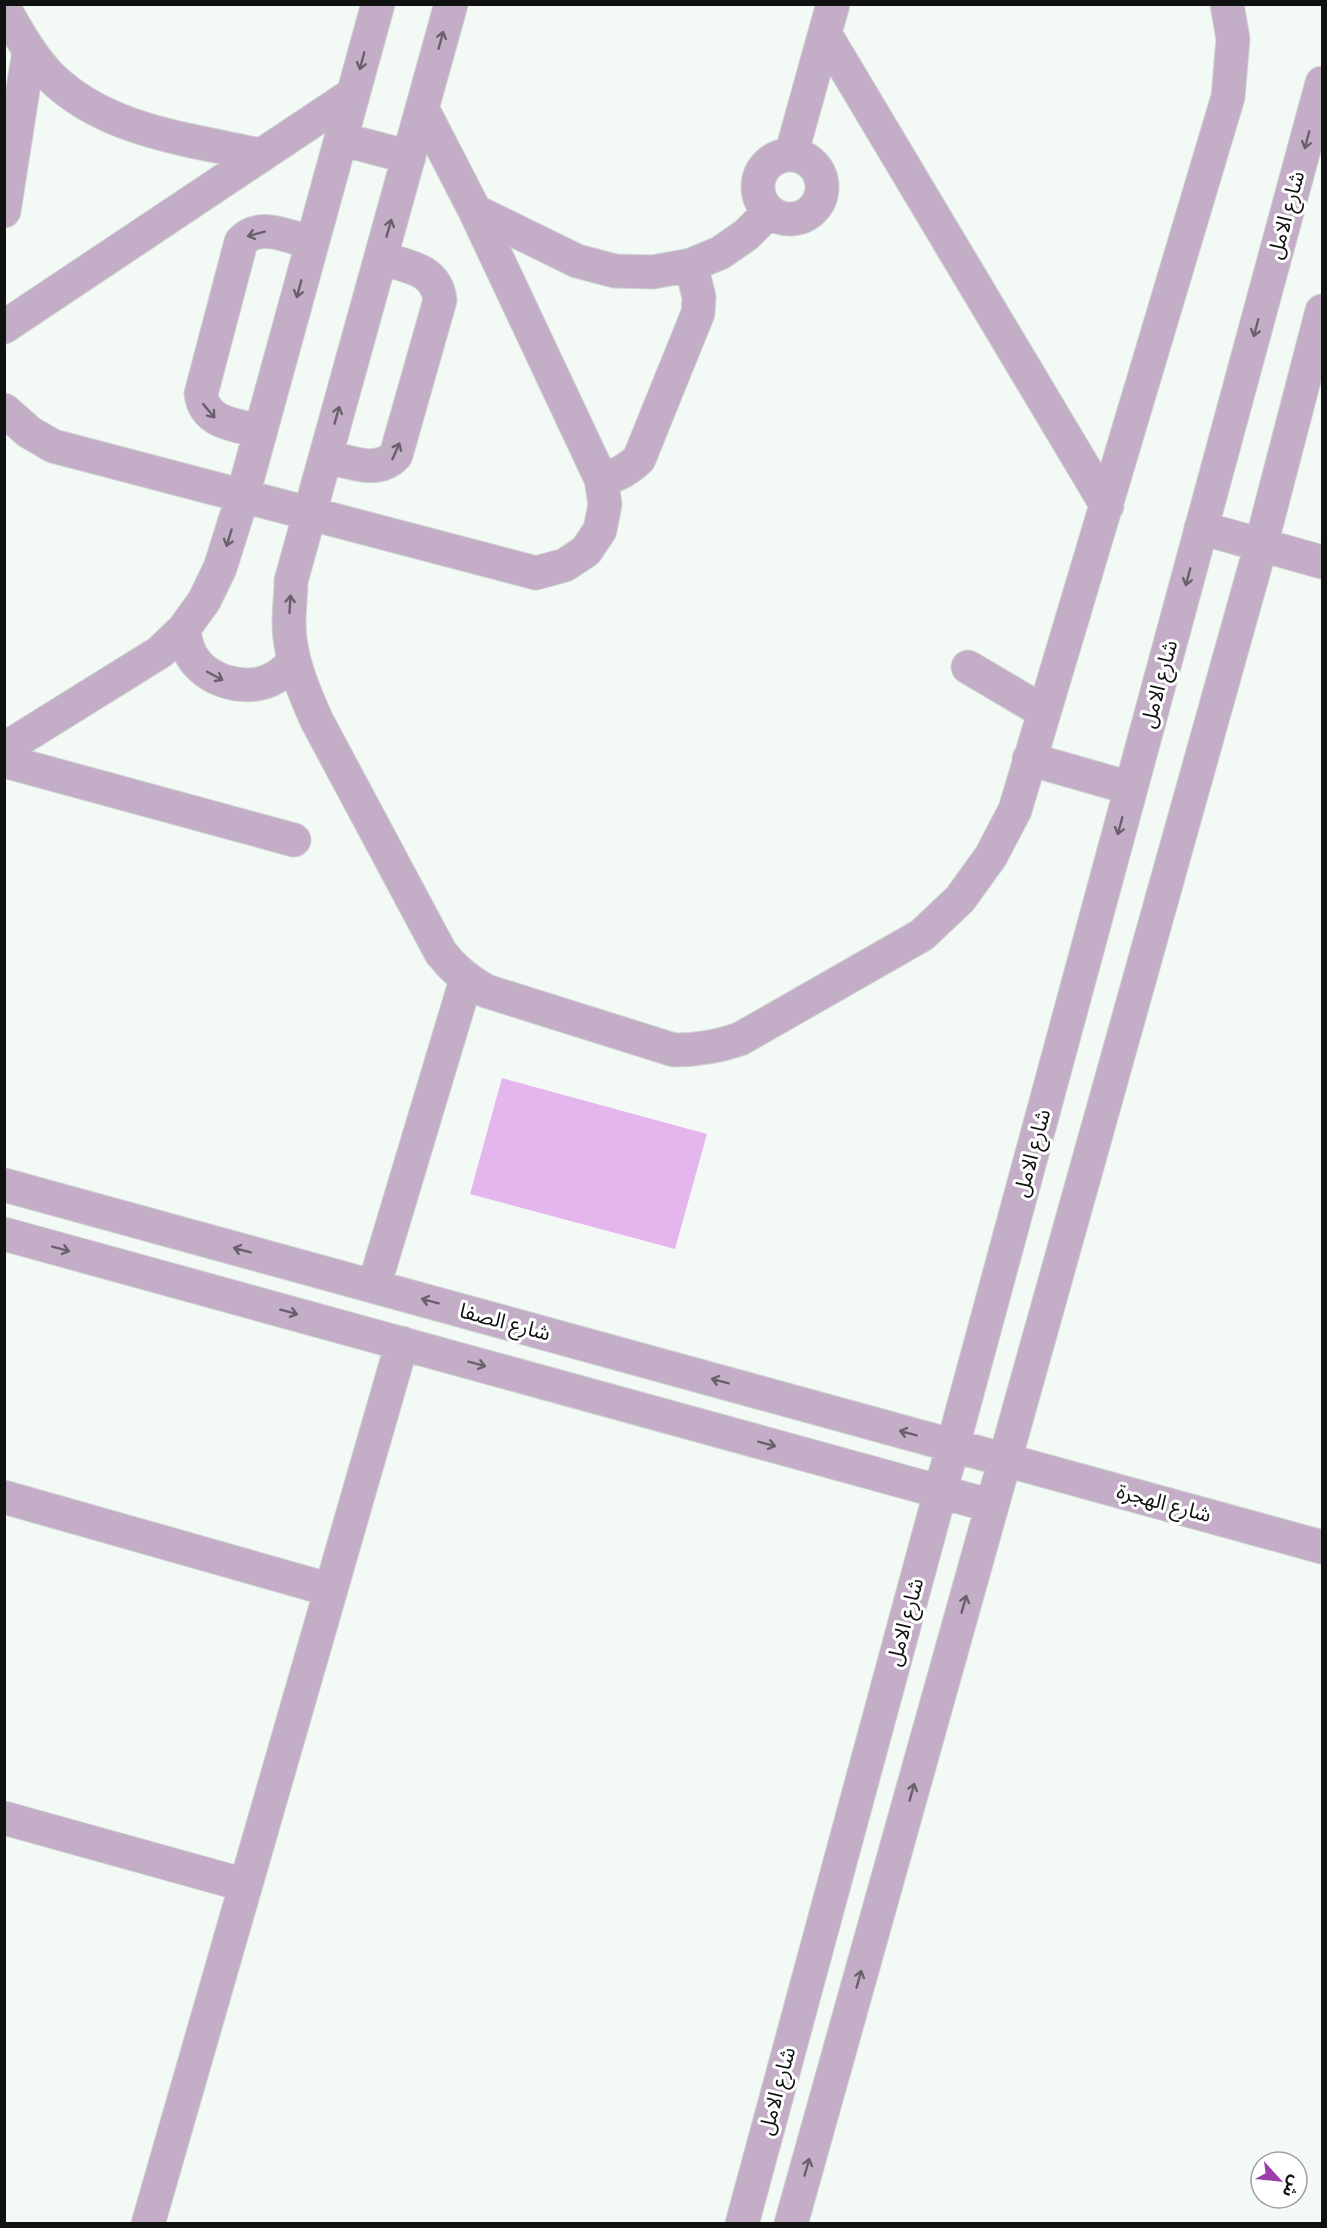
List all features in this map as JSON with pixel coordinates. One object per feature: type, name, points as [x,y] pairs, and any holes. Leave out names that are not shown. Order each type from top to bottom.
[{"type":"street","points":[[21,4],[4,8],[29,51],[50,76],[75,98],[103,114],[133,126],[260,155]]},
{"type":"street","points":[[4,749],[160,652],[183,630],[204,601],[220,568],[243,495],[378,4]]},
{"type":"street","points":[[451,4],[291,581],[289,625],[294,662],[317,721],[441,953],[452,968],[466,980],[486,991],[674,1050],[696,1050],[740,1039],[922,935],[960,899],[991,856],[1015,810],[1228,97],[1233,39],[1227,4]]},
{"type":"street","points":[[829,19],[1107,506]]},
{"type":"street","points":[[791,155],[829,19]]},
{"type":"street","points":[[4,211],[12,117],[29,51]]},
{"type":"street","name":"شارع الامل","points":[[742,2223],[1323,83]]},
{"type":"street","points":[[4,327],[353,94]]},
{"type":"street","points":[[4,410],[29,432],[53,446],[536,573],[565,565],[586,551],[600,530],[605,504],[601,480],[475,211],[422,108]]},
{"type":"street","points":[[341,139],[409,157]]},
{"type":"street","points":[[791,155],[804,159],[814,167],[820,178],[821,192],[816,204],[807,214],[795,219],[781,218],[770,212],[762,203],[758,193],[758,181],[762,171],[770,162],[779,157],[791,155]]},
{"type":"street","points":[[475,211],[577,261],[615,272],[653,273],[691,265],[720,253],[746,235],[770,212]]},
{"type":"street","points":[[260,431],[214,419],[202,404],[201,394],[241,242],[247,235],[263,230],[312,243]]},
{"type":"street","points":[[326,456],[372,467],[390,462],[396,455],[440,300],[439,290],[434,280],[426,273],[381,258]]},
{"type":"street","points":[[601,480],[628,469],[639,459],[698,313],[697,281],[691,265]]},
{"type":"street","points":[[791,2223],[1260,545],[1323,310]]},
{"type":"street","points":[[1201,528],[1323,562]]},
{"type":"street","points":[[183,630],[191,654],[206,672],[228,683],[253,685],[275,678],[294,662]]},
{"type":"street","points":[[968,667],[1044,712]]},
{"type":"street","points":[[1029,759],[1131,789]]},
{"type":"street","points":[[4,761],[294,840]]},
{"type":"street","points":[[374,1286],[466,980]]},
{"type":"street","name":"شارع الصفا","points":[[4,1185],[1005,1459]]},
{"type":"street","points":[[4,1233],[992,1506]]},
{"type":"street","points":[[148,2223],[402,1343]]},
{"type":"street","name":"شارع الهجرة","points":[[1005,1459],[1323,1547]]},
{"type":"street","points":[[4,1497],[331,1590]]},
{"type":"street","points":[[4,1818],[245,1885]]},
{"type":"shaded area","points":[[502,1078],[707,1134],[675,1249],[470,1194]]}]
